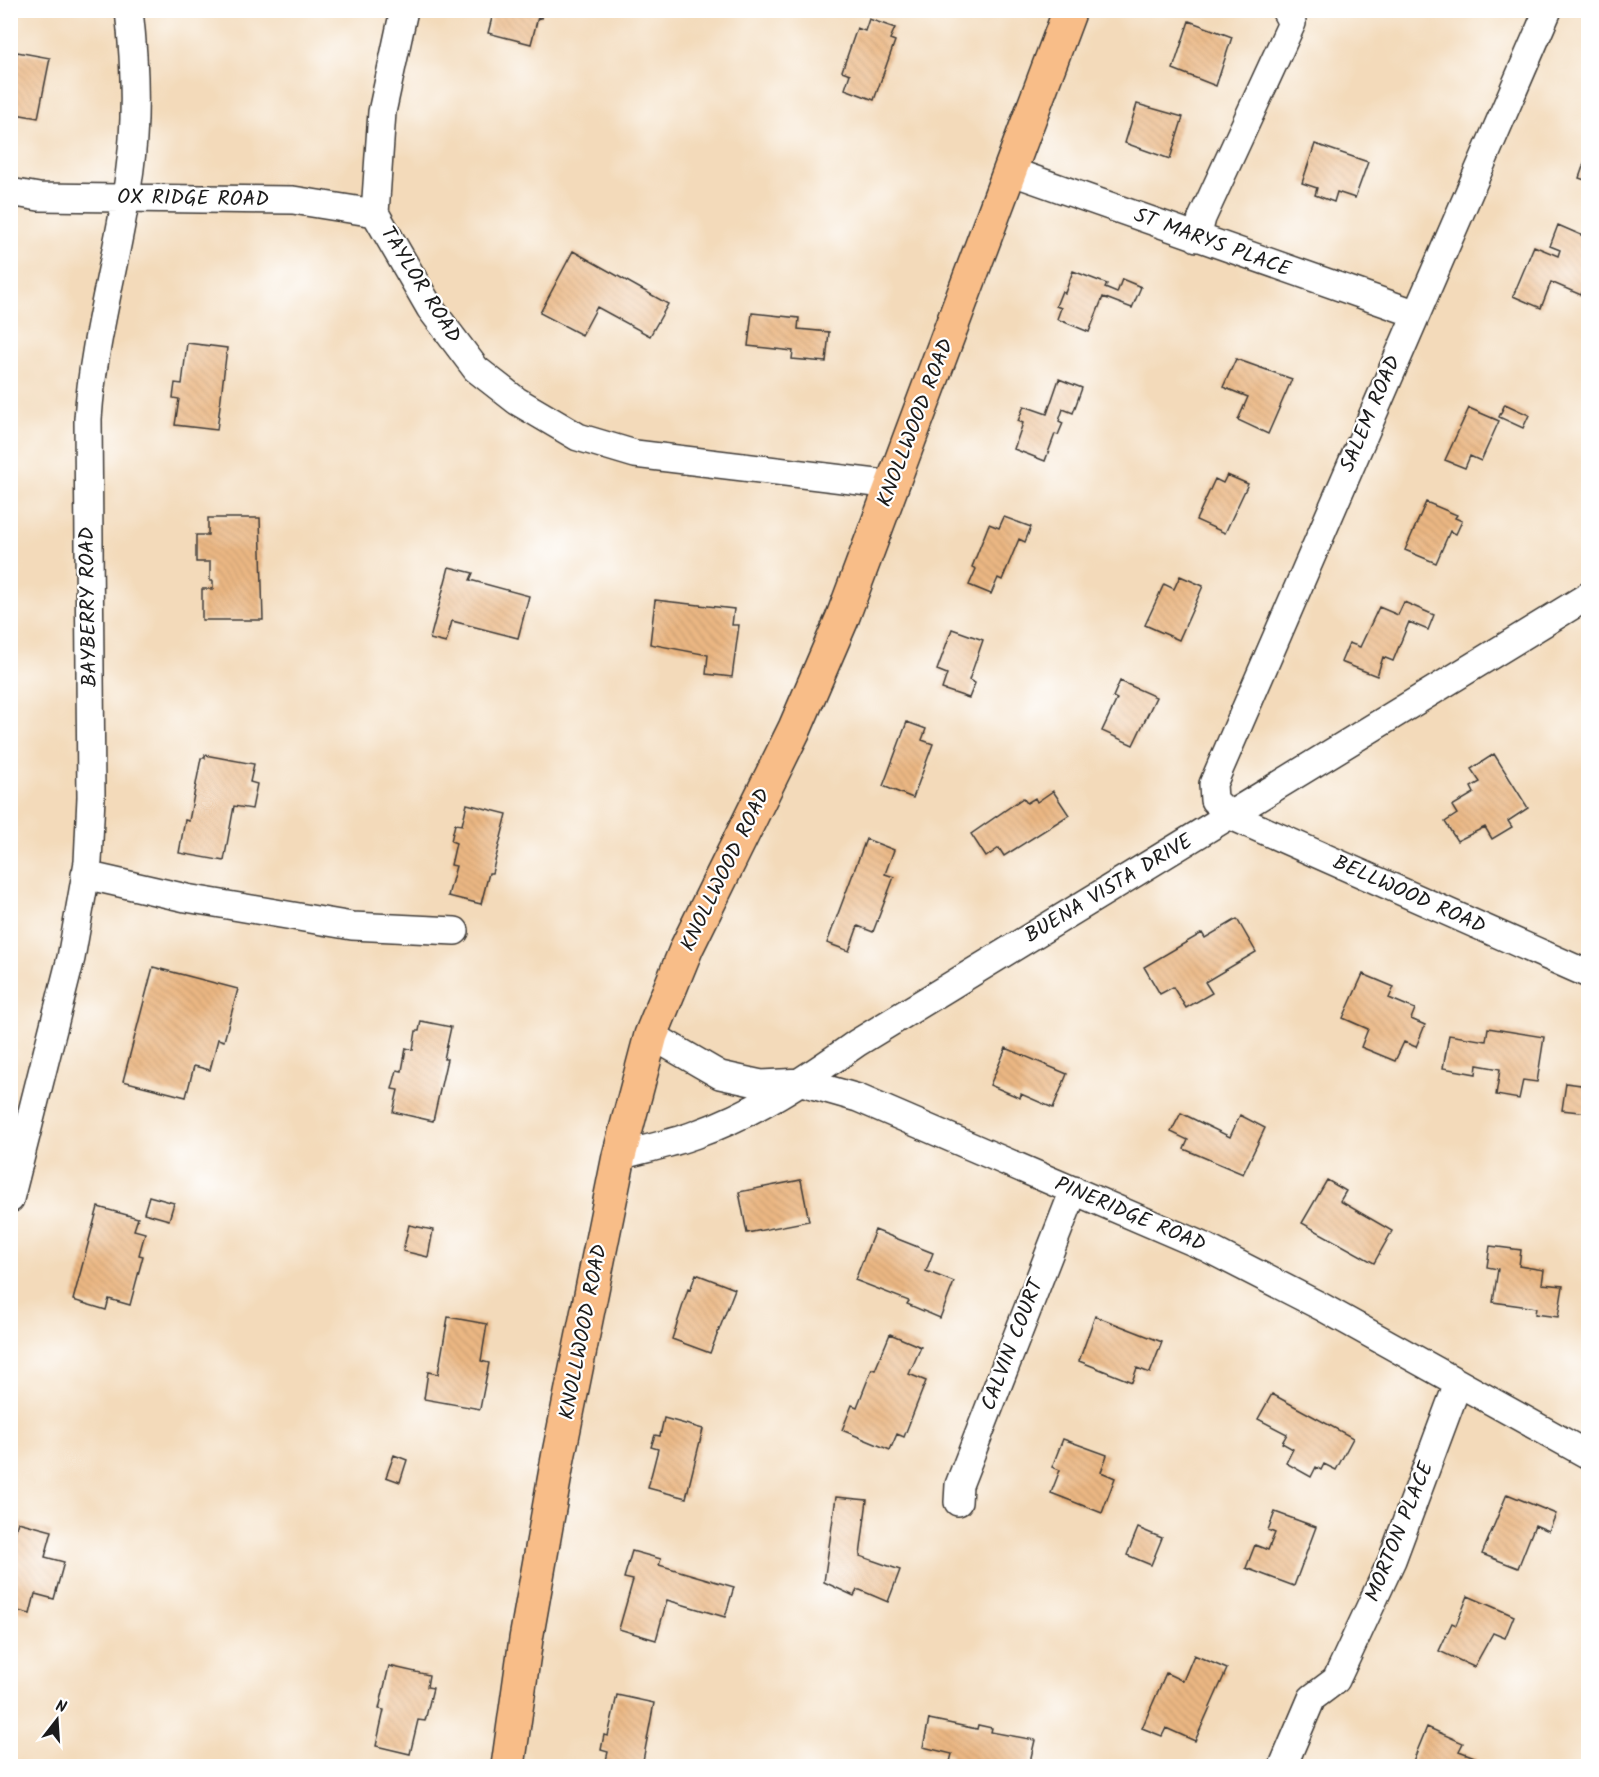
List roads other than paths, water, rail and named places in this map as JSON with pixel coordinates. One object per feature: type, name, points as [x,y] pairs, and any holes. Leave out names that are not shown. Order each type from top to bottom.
[{"type":"main road","name":"KNOLLWOOD ROAD","points":[[508,1767],[543,1537],[619,1156],[651,1035],[687,947],[795,728],[842,619],[1070,10]]},
{"type":"street","name":"BAYBERRY ROAD","points":[[10,1199],[71,958],[85,875],[91,797],[87,420],[91,371],[125,197],[133,140],[136,67],[129,10]]},
{"type":"street","name":"TAYLOR ROAD","points":[[404,10],[382,112],[375,213],[430,308],[476,369],[517,401],[578,437],[635,454],[893,485]]},
{"type":"street","points":[[1197,238],[1202,218],[1292,23],[1285,10]]},
{"type":"street","name":"SALEM ROAD","points":[[1229,815],[1214,800],[1213,784],[1414,313],[1548,10]]},
{"type":"street","name":"ST MARYS PLACE","points":[[1010,171],[1414,313]]},
{"type":"street","name":"OX RIDGE ROAD","points":[[10,192],[39,197],[293,200],[375,213]]},
{"type":"street","name":"BUENA VISTA DRIVE","points":[[619,1156],[694,1135],[757,1107],[802,1082],[857,1043],[1588,596]]},
{"type":"street","name":"BELLWOOD ROAD","points":[[1229,815],[1588,974]]},
{"type":"street","points":[[85,875],[186,898],[352,926],[455,931]]},
{"type":"street","name":"PINERIDGE ROAD","points":[[651,1035],[720,1075],[761,1083],[802,1082],[858,1098],[1205,1247],[1322,1307],[1588,1455]]},
{"type":"street","name":"CALVIN COURT","points":[[958,1502],[959,1485],[1074,1190]]},
{"type":"street","name":"MORTON PLACE","points":[[1284,1767],[1312,1698],[1336,1680],[1392,1560],[1458,1383]]}]
